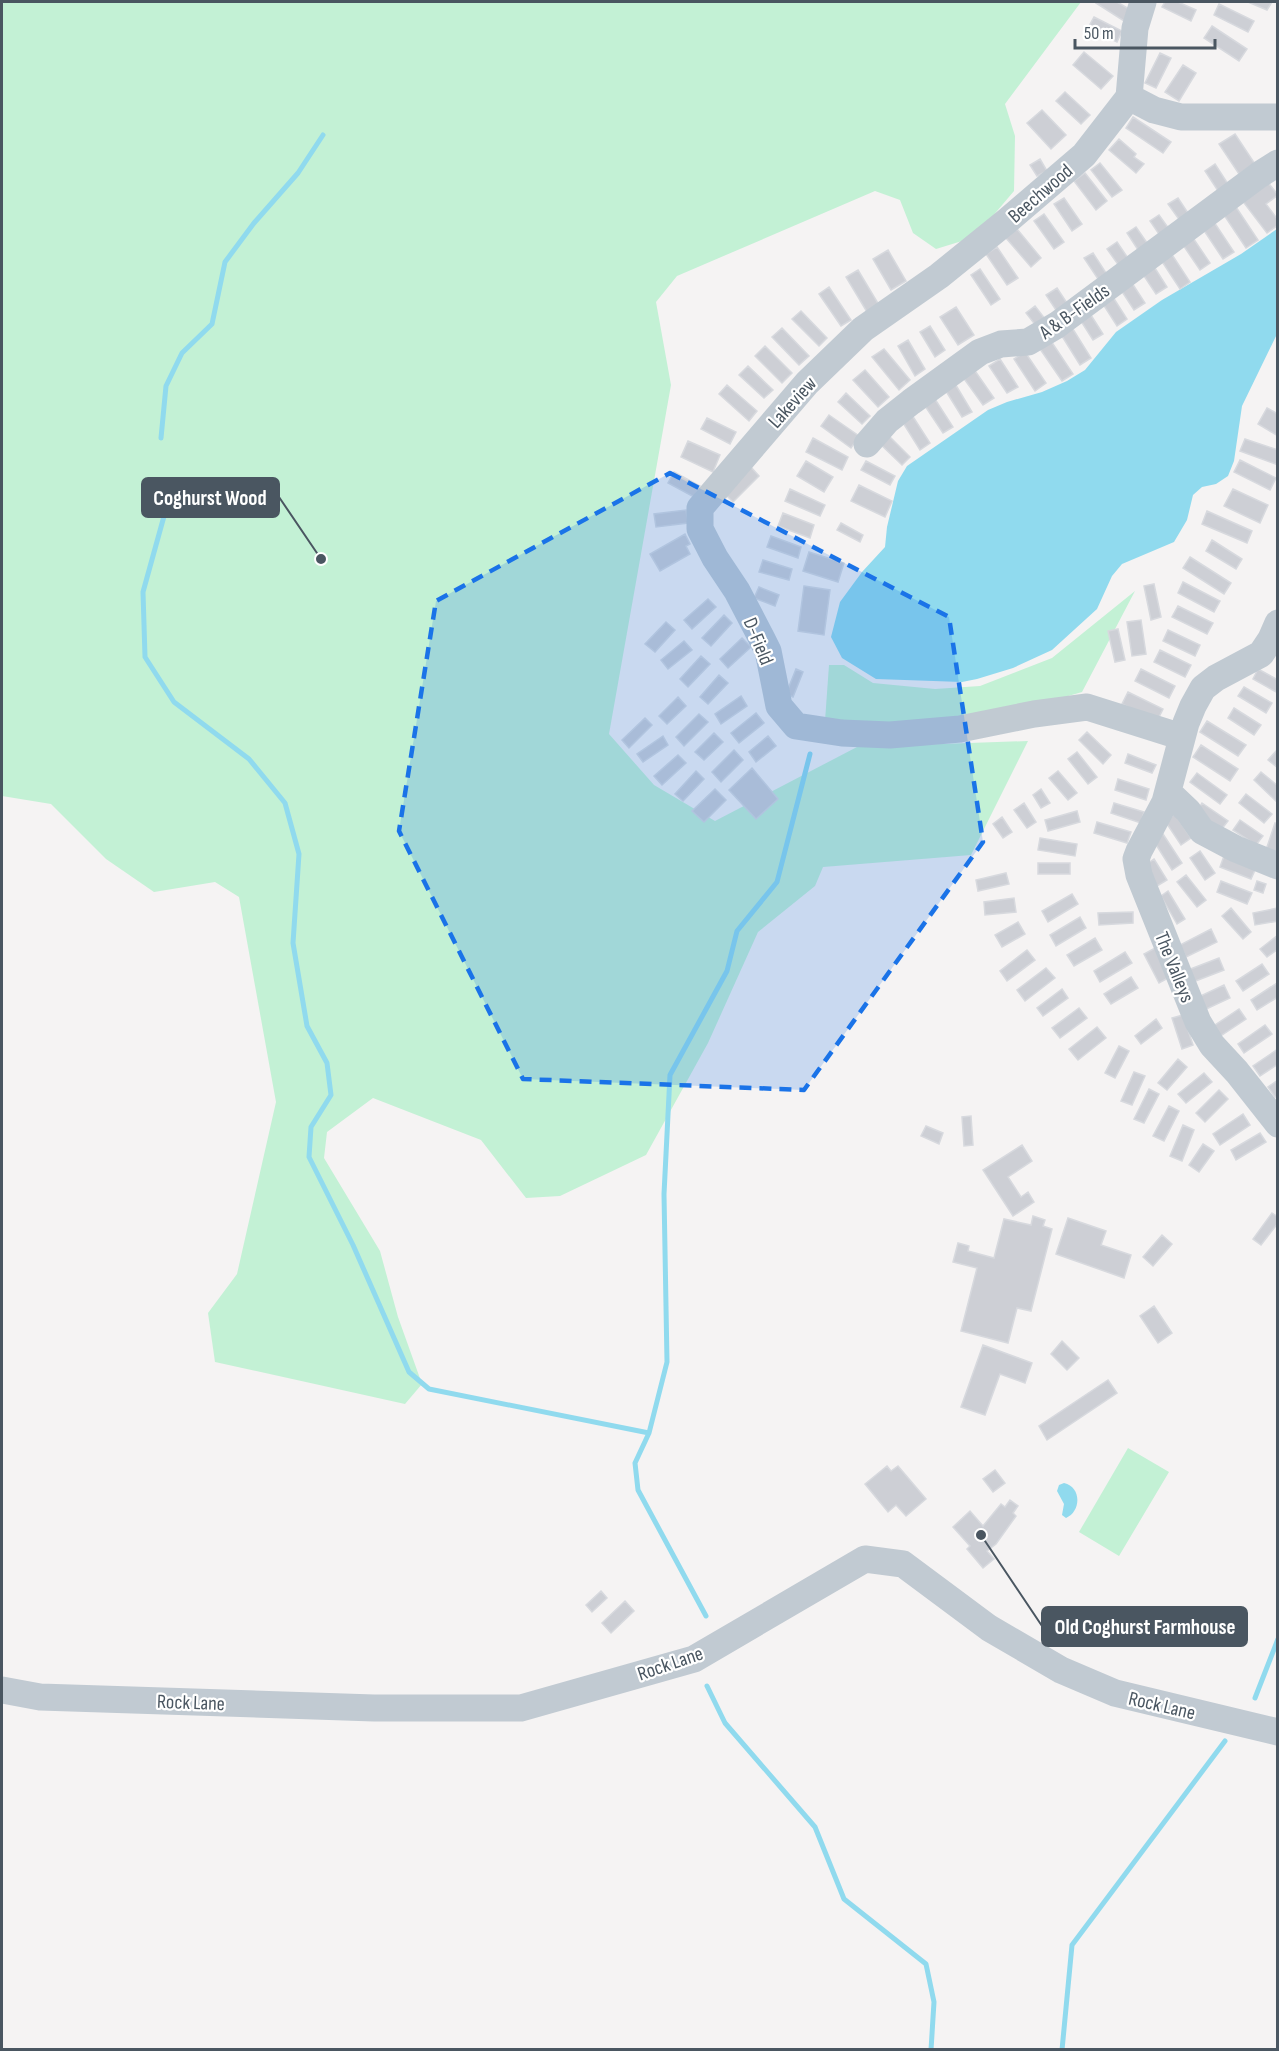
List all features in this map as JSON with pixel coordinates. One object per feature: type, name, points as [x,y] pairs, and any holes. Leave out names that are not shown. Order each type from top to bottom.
[{"type":"street","points":[[1143,2],[1135,28],[1129,97],[1154,110],[1180,117],[1278,117]]},
{"type":"street","name":"Beechwood","points":[[939,276],[1084,154],[1129,97]]},
{"type":"street","name":"A & B-Fields","points":[[867,444],[887,421],[980,351],[1001,344],[1028,342],[1057,325],[1278,163]]},
{"type":"street","name":"Lakeview","points":[[715,558],[700,529],[700,508],[807,383],[863,329],[939,276]]},
{"type":"street","name":"D-Field","points":[[715,558],[737,591],[768,651],[779,706],[796,726],[842,733],[890,735],[960,729],[1034,714],[1087,707],[1182,737]]},
{"type":"street","name":"The Valleys","points":[[1278,623],[1261,654],[1216,678],[1203,688],[1193,706],[1182,737],[1165,802],[1136,859],[1139,875],[1198,1022],[1212,1045],[1238,1072],[1278,1124]]},
{"type":"street","points":[[1168,792],[1188,811],[1202,831],[1236,849],[1278,866]]},
{"type":"street","name":"Rock Lane","points":[[2,1690],[52,1697],[362,1708],[522,1708],[694,1659],[865,1559],[903,1564],[989,1628],[1061,1670],[1115,1693],[1278,1732]]},
{"type":"highlighted area","points":[[670,473],[949,617],[983,842],[804,1090],[523,1079],[399,831],[436,601]]},
{"type":"green space","points":[[2,2],[1081,2],[1005,104],[1015,136],[1014,191],[975,237],[936,249],[913,233],[900,200],[875,191],[677,276],[656,302],[671,385],[609,734],[654,785],[715,821],[857,747],[1028,741],[971,855],[823,867],[815,886],[758,932],[708,1043],[646,1155],[560,1196],[526,1198],[481,1140],[373,1098],[327,1132],[324,1158],[380,1251],[398,1317],[422,1384],[405,1404],[215,1362],[208,1313],[237,1274],[276,1102],[239,897],[215,882],[154,892],[106,859],[51,804],[2,796]]},
{"type":"green space","points":[[1135,591],[1082,692],[938,734],[825,721],[829,665],[844,665],[873,683],[935,689],[980,686],[1052,658]]},
{"type":"green space","points":[[1128,1448],[1169,1472],[1119,1556],[1079,1532]]},
{"type":"water","points":[[1277,229],[1277,334],[1242,406],[1234,461],[1228,476],[1216,484],[1202,487],[1193,495],[1187,520],[1174,542],[1122,564],[1112,576],[1097,609],[1052,650],[1013,668],[962,682],[876,679],[842,658],[831,637],[840,602],[862,572],[885,547],[887,527],[898,481],[907,466],[988,410],[1042,392],[1085,370],[1116,332],[1162,300],[1241,254]]},
{"type":"water","points":[[1064,1483],[1074,1489],[1077,1500],[1075,1511],[1066,1518],[1062,1515],[1064,1504],[1057,1491],[1059,1485]]},
{"type":"building","points":[[1097,2],[1117,2],[1131,10],[1124,21]]},
{"type":"building","points":[[1165,2],[1178,2],[1196,10],[1191,21],[1162,7]]},
{"type":"building","points":[[1248,2],[1272,2],[1267,10]]},
{"type":"building","points":[[1219,4],[1254,21],[1248,32],[1214,15]]},
{"type":"building","points":[[1094,17],[1122,31],[1117,42],[1088,28]]},
{"type":"building","points":[[1212,26],[1247,49],[1239,61],[1204,38]]},
{"type":"building","points":[[1084,52],[1113,76],[1101,89],[1073,65]]},
{"type":"building","points":[[1160,53],[1171,58],[1156,88],[1145,83]]},
{"type":"building","points":[[1183,65],[1196,73],[1179,101],[1165,92]]},
{"type":"building","points":[[1065,92],[1090,115],[1081,124],[1056,101]]},
{"type":"building","points":[[1042,110],[1066,135],[1051,149],[1027,123]]},
{"type":"building","points":[[1133,117],[1171,142],[1163,153],[1126,128]]},
{"type":"building","points":[[1235,134],[1255,164],[1239,174],[1219,144]]},
{"type":"building","points":[[1119,139],[1136,154],[1134,157],[1144,164],[1136,173],[1109,150]]},
{"type":"building","points":[[1040,159],[1047,171],[1037,176],[1030,165]]},
{"type":"building","points":[[1100,163],[1122,190],[1112,197],[1091,170]]},
{"type":"building","points":[[1215,164],[1230,187],[1220,194],[1205,171]]},
{"type":"building","points":[[1085,173],[1107,201],[1096,210],[1074,181]]},
{"type":"building","points":[[1266,180],[1278,195],[1266,204],[1278,220],[1278,225],[1267,233],[1241,199]]},
{"type":"building","points":[[1064,198],[1082,224],[1072,231],[1054,204]]},
{"type":"building","points":[[1178,198],[1192,219],[1183,225],[1168,204]]},
{"type":"building","points":[[1234,204],[1258,240],[1246,248],[1222,212]]},
{"type":"building","points":[[1044,214],[1064,242],[1054,249],[1034,221]]},
{"type":"building","points":[[1159,215],[1172,233],[1163,240],[1150,221]]},
{"type":"building","points":[[1212,219],[1234,252],[1223,259],[1201,226]]},
{"type":"building","points":[[1136,227],[1152,250],[1142,256],[1127,233]]},
{"type":"building","points":[[1017,229],[1041,258],[1031,267],[1006,238]]},
{"type":"building","points":[[1191,235],[1210,263],[1200,270],[1181,242]]},
{"type":"building","points":[[1117,242],[1132,264],[1122,270],[1107,249]]},
{"type":"building","points":[[997,247],[1018,278],[1007,285],[986,254]]},
{"type":"building","points":[[888,250],[906,281],[891,290],[873,259]]},
{"type":"building","points":[[1169,250],[1190,282],[1180,289],[1159,257]]},
{"type":"building","points":[[1093,253],[1110,279],[1102,285],[1084,258]]},
{"type":"building","points":[[1153,265],[1167,287],[1156,294],[1142,273]]},
{"type":"building","points":[[980,269],[1000,299],[991,305],[971,275]]},
{"type":"building","points":[[858,270],[879,305],[867,312],[846,277]]},
{"type":"building","points":[[1130,280],[1145,303],[1134,310],[1119,287]]},
{"type":"building","points":[[829,287],[851,320],[841,326],[819,294]]},
{"type":"building","points":[[1057,288],[1071,309],[1060,316],[1046,295]]},
{"type":"building","points":[[1111,294],[1127,319],[1117,326],[1101,301]]},
{"type":"building","points":[[1035,306],[1049,324],[1040,331],[1026,313]]},
{"type":"building","points":[[956,307],[974,335],[958,345],[940,317]]},
{"type":"building","points":[[801,311],[827,338],[819,346],[792,319]]},
{"type":"building","points":[[1089,312],[1103,334],[1093,340],[1079,318]]},
{"type":"building","points":[[930,326],[945,350],[935,357],[920,332]]},
{"type":"building","points":[[1071,326],[1091,358],[1080,365],[1060,333]]},
{"type":"building","points":[[782,328],[809,356],[799,365],[772,337]]},
{"type":"building","points":[[908,340],[925,369],[915,376],[898,346]]},
{"type":"building","points":[[1051,341],[1073,374],[1062,381],[1040,349]]},
{"type":"building","points":[[765,346],[792,373],[782,383],[755,356]]},
{"type":"building","points":[[884,349],[910,380],[899,390],[872,357]]},
{"type":"building","points":[[1025,352],[1046,383],[1035,391],[1014,359]]},
{"type":"building","points":[[1000,359],[1018,387],[1007,393],[989,366]]},
{"type":"building","points":[[748,366],[773,390],[764,398],[739,375]]},
{"type":"building","points":[[973,368],[994,398],[983,405],[962,376]]},
{"type":"building","points":[[865,370],[889,397],[878,407],[853,380]]},
{"type":"building","points":[[954,382],[972,412],[962,417],[944,388]]},
{"type":"building","points":[[727,385],[757,411],[749,421],[719,394]]},
{"type":"building","points":[[846,393],[870,416],[862,424],[838,402]]},
{"type":"building","points":[[933,396],[953,427],[943,433],[923,403]]},
{"type":"building","points":[[1267,408],[1278,414],[1278,436],[1258,424]]},
{"type":"building","points":[[910,412],[930,443],[920,450],[900,418]]},
{"type":"building","points":[[829,415],[859,436],[851,448],[821,426]]},
{"type":"building","points":[[707,418],[736,432],[730,444],[701,429]]},
{"type":"building","points":[[885,432],[910,457],[902,465],[877,441]]},
{"type":"building","points":[[813,438],[848,457],[842,470],[806,452]]},
{"type":"building","points":[[1245,439],[1278,450],[1278,465],[1240,451]]},
{"type":"building","points":[[688,441],[720,455],[713,472],[681,457]]},
{"type":"building","points":[[1240,460],[1276,478],[1270,490],[1234,472]]},
{"type":"building","points":[[806,461],[833,477],[824,492],[797,476]]},
{"type":"building","points":[[866,461],[895,476],[890,485],[861,470]]},
{"type":"building","points":[[750,466],[759,476],[733,502],[723,492]]},
{"type":"building","points":[[674,472],[700,486],[694,497],[668,483]]},
{"type":"building","points":[[859,485],[892,501],[885,517],[851,501]]},
{"type":"building","points":[[790,489],[825,505],[820,516],[785,501]]},
{"type":"building","points":[[1233,489],[1268,505],[1260,523],[1224,506]]},
{"type":"building","points":[[686,510],[688,523],[656,527],[654,514]]},
{"type":"building","points":[[1207,511],[1252,531],[1247,543],[1202,524]]},
{"type":"building","points":[[783,513],[814,525],[810,538],[778,526]]},
{"type":"building","points":[[841,523],[863,535],[860,542],[837,530]]},
{"type":"building","points":[[685,534],[690,544],[686,546],[690,554],[660,571],[650,554]]},
{"type":"building","points":[[771,536],[801,547],[798,558],[767,547]]},
{"type":"building","points":[[1212,540],[1242,559],[1236,569],[1206,551]]},
{"type":"building","points":[[809,552],[844,563],[838,582],[803,571]]},
{"type":"building","points":[[1190,557],[1231,583],[1224,594],[1183,568]]},
{"type":"building","points":[[763,560],[792,569],[789,580],[759,572]]},
{"type":"building","points":[[1183,582],[1220,601],[1214,612],[1178,593]]},
{"type":"building","points":[[1154,584],[1161,617],[1151,620],[1144,586]]},
{"type":"building","points":[[804,586],[830,590],[824,635],[798,631]]},
{"type":"building","points":[[759,587],[779,595],[775,606],[754,598]]},
{"type":"building","points":[[708,599],[716,607],[692,629],[684,620]]},
{"type":"building","points":[[1178,606],[1213,623],[1207,634],[1172,617]]},
{"type":"building","points":[[724,615],[732,623],[711,646],[702,638]]},
{"type":"building","points":[[1141,620],[1146,654],[1132,656],[1127,622]]},
{"type":"building","points":[[666,622],[675,630],[655,652],[645,644]]},
{"type":"building","points":[[1118,629],[1125,660],[1115,662],[1108,631]]},
{"type":"building","points":[[1168,630],[1200,645],[1195,656],[1163,641]]},
{"type":"building","points":[[742,638],[751,647],[728,668],[720,659]]},
{"type":"building","points":[[684,641],[692,650],[668,669],[661,660]]},
{"type":"building","points":[[1160,650],[1191,665],[1185,677],[1154,662]]},
{"type":"building","points":[[701,656],[710,664],[688,687],[680,679]]},
{"type":"building","points":[[796,669],[803,672],[793,697],[786,694]]},
{"type":"building","points":[[1141,669],[1175,686],[1169,698],[1135,681]]},
{"type":"building","points":[[1258,669],[1278,680],[1278,693],[1253,679]]},
{"type":"building","points":[[719,675],[728,683],[708,704],[700,697]]},
{"type":"building","points":[[1244,687],[1272,703],[1266,713],[1238,696]]},
{"type":"building","points":[[1128,692],[1163,709],[1157,721],[1122,704]]},
{"type":"building","points":[[741,696],[747,706],[721,724],[715,714]]},
{"type":"building","points":[[678,697],[686,706],[667,724],[659,716]]},
{"type":"building","points":[[1234,708],[1261,725],[1254,735],[1228,718]]},
{"type":"building","points":[[756,713],[764,723],[739,743],[731,733]]},
{"type":"building","points":[[699,714],[708,722],[684,746],[676,737]]},
{"type":"building","points":[[645,718],[652,725],[629,748],[622,740]]},
{"type":"building","points":[[1207,721],[1246,745],[1238,756],[1200,732]]},
{"type":"building","points":[[1087,732],[1111,755],[1103,764],[1079,740]]},
{"type":"building","points":[[714,733],[723,742],[704,760],[695,752]]},
{"type":"building","points":[[663,736],[668,745],[643,762],[637,754]]},
{"type":"building","points":[[768,736],[776,746],[756,762],[749,752]]},
{"type":"building","points":[[1201,745],[1238,769],[1230,781],[1193,757]]},
{"type":"building","points":[[734,750],[743,760],[721,782],[712,772]]},
{"type":"building","points":[[1276,751],[1278,753],[1278,768],[1268,760]]},
{"type":"building","points":[[1077,752],[1097,777],[1088,784],[1068,759]]},
{"type":"building","points":[[1128,754],[1156,765],[1152,773],[1125,763]]},
{"type":"building","points":[[678,755],[686,763],[662,785],[654,776]]},
{"type":"building","points":[[752,768],[778,799],[756,819],[729,790]]},
{"type":"building","points":[[696,771],[704,779],[683,801],[675,794]]},
{"type":"building","points":[[1058,771],[1077,793],[1068,800],[1049,778]]},
{"type":"building","points":[[1261,772],[1278,786],[1277,802],[1254,780]]},
{"type":"building","points":[[1197,773],[1227,795],[1220,804],[1190,782]]},
{"type":"building","points":[[1118,779],[1149,789],[1146,800],[1115,790]]},
{"type":"building","points":[[715,789],[726,800],[704,822],[692,811]]},
{"type":"building","points":[[1041,789],[1050,803],[1041,808],[1033,795]]},
{"type":"building","points":[[1246,794],[1272,814],[1264,823],[1239,803]]},
{"type":"building","points":[[1024,803],[1036,822],[1027,828],[1014,810]]},
{"type":"building","points":[[1114,803],[1144,812],[1141,823],[1111,813]]},
{"type":"building","points":[[1202,803],[1228,821],[1221,830],[1196,813]]},
{"type":"building","points":[[1077,811],[1080,822],[1048,831],[1045,820]]},
{"type":"building","points":[[1175,814],[1191,838],[1181,845],[1165,821]]},
{"type":"building","points":[[1002,817],[1012,832],[1003,838],[993,824]]},
{"type":"building","points":[[1240,820],[1263,836],[1256,845],[1233,830]]},
{"type":"building","points":[[1097,822],[1131,832],[1127,843],[1094,833]]},
{"type":"building","points":[[1275,823],[1278,824],[1278,855],[1265,853]]},
{"type":"building","points":[[1163,834],[1182,863],[1172,870],[1153,840]]},
{"type":"building","points":[[1040,838],[1077,844],[1075,856],[1038,850]]},
{"type":"building","points":[[1200,851],[1215,873],[1205,880],[1190,858]]},
{"type":"building","points":[[1224,856],[1256,868],[1251,879],[1220,867]]},
{"type":"building","points":[[1154,859],[1167,880],[1157,886],[1144,866]]},
{"type":"building","points":[[1038,863],[1070,863],[1070,874],[1038,874]]},
{"type":"building","points":[[1006,873],[1009,884],[978,891],[976,880]]},
{"type":"building","points":[[1186,875],[1206,900],[1197,907],[1177,882]]},
{"type":"building","points":[[1221,881],[1252,893],[1247,904],[1217,892]]},
{"type":"building","points":[[1257,881],[1266,884],[1263,893],[1254,890]]},
{"type":"building","points":[[1168,891],[1185,919],[1177,924],[1161,896]]},
{"type":"building","points":[[1072,894],[1078,904],[1048,922],[1042,911]]},
{"type":"building","points":[[1014,898],[1016,912],[985,915],[984,902]]},
{"type":"building","points":[[1231,908],[1251,932],[1243,939],[1222,916]]},
{"type":"building","points":[[1278,908],[1278,921],[1255,925],[1253,913]]},
{"type":"building","points":[[1133,912],[1133,923],[1099,925],[1098,913]]},
{"type":"building","points":[[1080,917],[1086,928],[1056,946],[1050,935]]},
{"type":"building","points":[[1018,922],[1025,934],[1002,947],[995,935]]},
{"type":"building","points":[[1211,929],[1217,942],[1186,957],[1180,945]]},
{"type":"building","points":[[1278,935],[1278,949],[1267,957],[1260,949]]},
{"type":"building","points":[[1095,938],[1102,950],[1074,966],[1067,955]]},
{"type":"building","points":[[1155,948],[1170,977],[1159,983],[1144,954]]},
{"type":"building","points":[[1027,950],[1035,960],[1007,981],[1000,971]]},
{"type":"building","points":[[1125,952],[1132,963],[1100,982],[1094,971]]},
{"type":"building","points":[[1219,958],[1224,970],[1193,982],[1188,970]]},
{"type":"building","points":[[1262,964],[1269,974],[1243,991],[1236,981]]},
{"type":"building","points":[[1046,968],[1055,978],[1025,1001],[1017,990]]},
{"type":"building","points":[[1131,977],[1138,988],[1111,1004],[1104,994]]},
{"type":"building","points":[[1277,983],[1278,997],[1257,1010],[1251,1000]]},
{"type":"building","points":[[1224,985],[1230,998],[1202,1011],[1196,998]]},
{"type":"building","points":[[1062,989],[1068,998],[1043,1016],[1037,1008]]},
{"type":"building","points":[[1079,1008],[1087,1018],[1060,1038],[1052,1028]]},
{"type":"building","points":[[1239,1009],[1246,1019],[1219,1037],[1212,1027]]},
{"type":"building","points":[[1183,1015],[1193,1045],[1182,1049],[1172,1018]]},
{"type":"building","points":[[1156,1019],[1162,1028],[1141,1044],[1135,1036]]},
{"type":"building","points":[[1265,1025],[1272,1034],[1244,1053],[1238,1044]]},
{"type":"building","points":[[1097,1027],[1106,1038],[1078,1060],[1069,1049]]},
{"type":"building","points":[[1119,1046],[1129,1051],[1115,1078],[1105,1073]]},
{"type":"building","points":[[1278,1049],[1278,1064],[1260,1076],[1253,1066]]},
{"type":"building","points":[[1178,1059],[1187,1067],[1167,1090],[1158,1083]]},
{"type":"building","points":[[1134,1072],[1145,1076],[1132,1105],[1121,1101]]},
{"type":"building","points":[[1204,1073],[1212,1082],[1186,1103],[1178,1094]]},
{"type":"building","points":[[1278,1080],[1278,1096],[1275,1097],[1268,1087]]},
{"type":"building","points":[[1149,1089],[1159,1094],[1144,1123],[1134,1119]]},
{"type":"building","points":[[1219,1090],[1228,1099],[1205,1122],[1196,1113]]},
{"type":"building","points":[[1169,1106],[1179,1111],[1164,1141],[1153,1136]]},
{"type":"building","points":[[1243,1114],[1250,1125],[1220,1145],[1213,1134]]},
{"type":"building","points":[[971,1116],[973,1145],[964,1146],[962,1117]]},
{"type":"building","points":[[1183,1125],[1194,1130],[1182,1161],[1170,1156]]},
{"type":"building","points":[[926,1126],[943,1133],[939,1144],[921,1136]]},
{"type":"building","points":[[1260,1133],[1266,1142],[1236,1160],[1231,1150]]},
{"type":"building","points":[[1203,1144],[1214,1151],[1199,1172],[1189,1165]]},
{"type":"building","points":[[1022,1145],[1032,1161],[1008,1177],[1021,1197],[1028,1192],[1034,1202],[1013,1216],[983,1170]]},
{"type":"building","points":[[1272,1213],[1278,1217],[1278,1223],[1261,1245],[1253,1239]]},
{"type":"building","points":[[1033,1216],[1045,1220],[1043,1226],[1052,1229],[1031,1311],[1017,1308],[1008,1343],[961,1331],[977,1268],[953,1262],[958,1243],[969,1246],[968,1251],[994,1258],[1004,1219],[1031,1225]]},
{"type":"building","points":[[1068,1218],[1106,1231],[1101,1245],[1131,1255],[1124,1278],[1056,1254]]},
{"type":"building","points":[[1162,1235],[1172,1244],[1153,1266],[1143,1257]]},
{"type":"building","points":[[1154,1306],[1172,1333],[1158,1343],[1140,1316]]},
{"type":"building","points":[[1062,1341],[1079,1358],[1067,1370],[1051,1354]]},
{"type":"building","points":[[983,1345],[1032,1363],[1025,1383],[1000,1374],[985,1415],[961,1407]]},
{"type":"building","points":[[1108,1380],[1117,1393],[1047,1440],[1039,1426]]},
{"type":"building","points":[[887,1466],[891,1471],[898,1466],[926,1499],[906,1516],[896,1505],[888,1512],[865,1484]]},
{"type":"building","points":[[995,1470],[1005,1483],[993,1492],[983,1479]]},
{"type":"building","points":[[1010,1500],[1018,1506],[1013,1513],[1016,1516],[996,1544],[987,1551],[994,1559],[983,1568],[967,1549],[970,1546],[953,1527],[970,1511],[983,1526],[1001,1504],[1005,1507]]},
{"type":"building","points":[[601,1591],[607,1598],[592,1612],[586,1605]]},
{"type":"building","points":[[625,1601],[634,1611],[611,1633],[602,1623]]},
{"type":"waterway","points":[[161,438],[166,386],[182,353],[212,324],[225,262],[254,223],[298,173],[323,135]]},
{"type":"waterway","points":[[166,509],[143,592],[145,657],[174,702],[249,759],[285,803],[299,854],[293,943],[307,1026],[327,1063],[331,1095],[311,1127],[309,1157],[353,1245],[409,1372],[429,1389],[649,1433]]},
{"type":"waterway","points":[[706,1616],[638,1490],[635,1463],[649,1433],[667,1362],[664,1194],[670,1075],[727,971],[737,931],[777,882],[810,754]]},
{"type":"waterway","points":[[1255,1698],[1278,1639]]},
{"type":"waterway","points":[[707,1686],[725,1723],[815,1827],[844,1899],[926,1964],[934,2002],[931,2050]]},
{"type":"waterway","points":[[1062,2050],[1072,1945],[1225,1741]]},
{"type":"place","name":"Coghurst Wood","points":[[321,559]]},
{"type":"place","name":"Old Coghurst Farmhouse","points":[[981,1535]]}]
